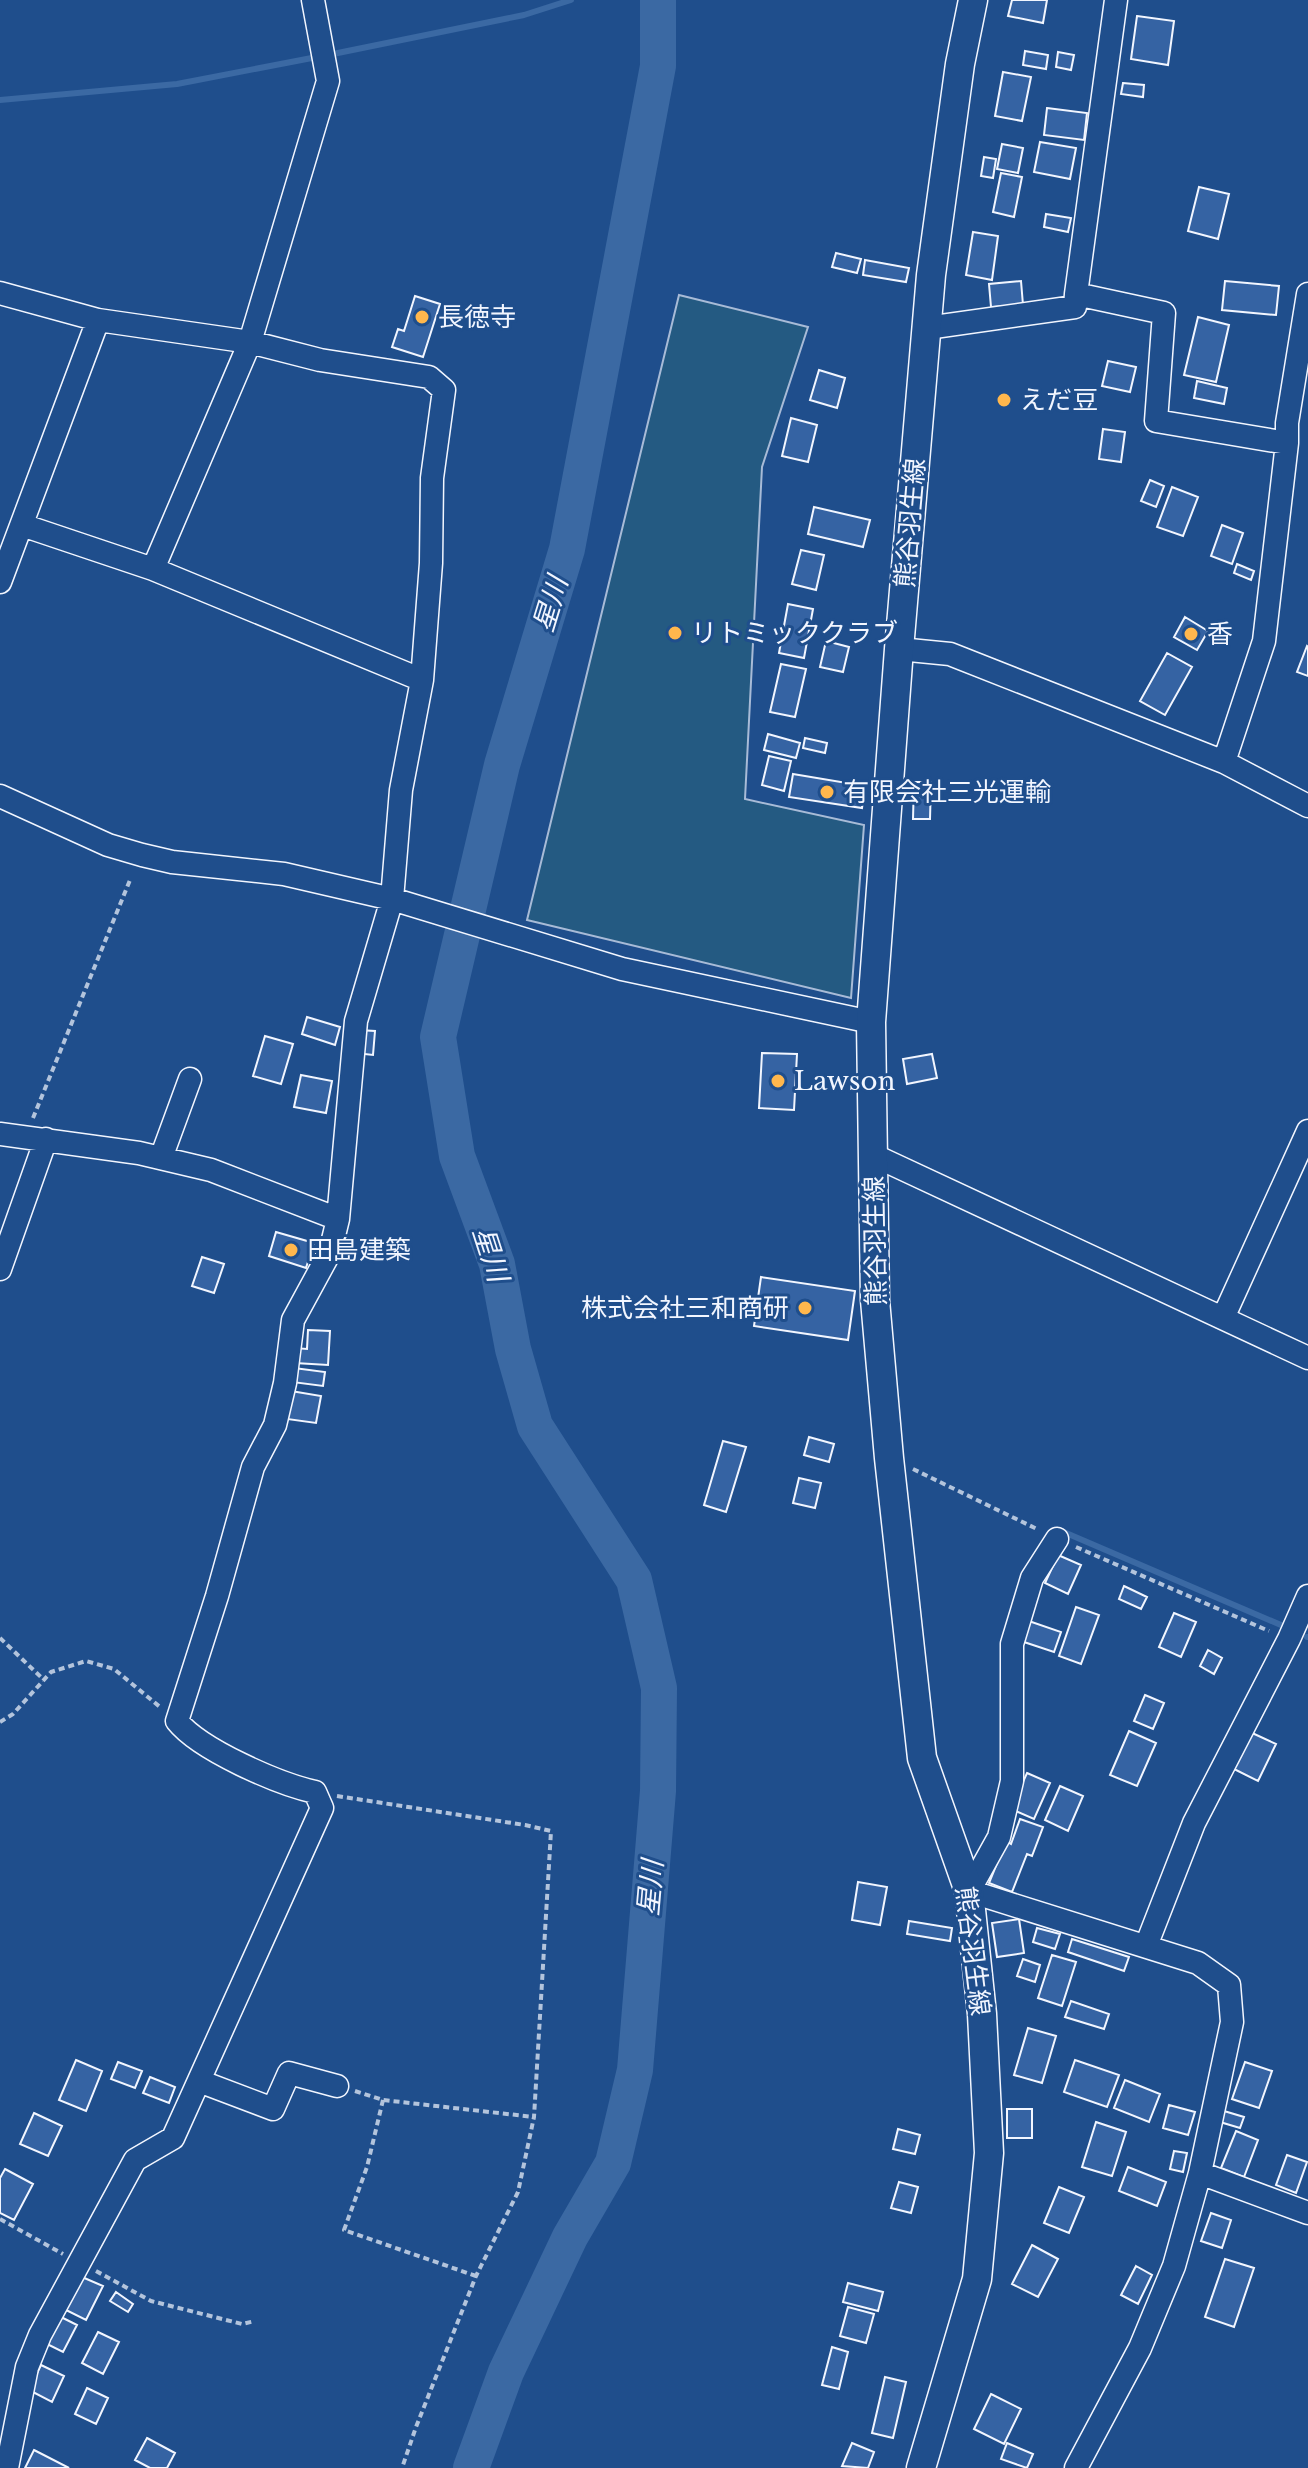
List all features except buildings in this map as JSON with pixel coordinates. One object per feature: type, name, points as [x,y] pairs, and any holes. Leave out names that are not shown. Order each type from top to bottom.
[{"type":"main road","name":"熊谷羽生線","points":[[921,2468],[977,2279],[989,2153],[982,2014],[969,1891],[922,1758],[889,1458],[875,1300],[871,1022],[927,328],[960,64],[973,0]]},
{"type":"street","points":[[153,569],[250,342],[328,81],[313,0]]},
{"type":"street","points":[[927,328],[1075,307],[1116,0]]},
{"type":"street","points":[[0,293],[98,320],[250,342],[320,360],[429,377],[444,390],[432,478],[431,563],[422,680],[401,790],[402,902],[356,1021],[338,1219],[330,1252],[293,1320],[285,1383],[275,1425],[253,1467],[217,1596],[177,1721],[185,1731],[235,1760],[288,1786],[315,1792],[322,1808],[173,2138],[135,2160],[40,2335],[27,2367],[7,2468]]},
{"type":"street","points":[[1076,294],[1164,313],[1156,421],[1294,432]]},
{"type":"street","points":[[1224,762],[1264,641],[1294,432],[1308,294]]},
{"type":"street","points":[[0,582],[98,320]]},
{"type":"street","points":[[22,525],[153,569],[422,680]]},
{"type":"street","points":[[899,649],[950,654],[1224,762],[1308,806]]},
{"type":"street","points":[[0,796],[108,845],[142,855],[172,862],[284,874],[402,902],[622,969],[871,1022]]},
{"type":"street","points":[[161,1158],[190,1079]]},
{"type":"street","points":[[1223,1318],[1308,1131]]},
{"type":"street","points":[[0,1134],[161,1158],[211,1170],[338,1219]]},
{"type":"street","points":[[0,1269],[36,1138]]},
{"type":"street","points":[[873,1155],[1308,1358]]},
{"type":"street","points":[[1057,1539],[1032,1578],[1012,1644],[1012,1781],[999,1837],[969,1891],[1198,1963],[1229,1985],[1232,2022],[1200,2173],[1174,2266],[1140,2348],[1076,2468]]},
{"type":"street","points":[[1146,1946],[1194,1823],[1308,1596]]},
{"type":"street","points":[[199,2081],[273,2109],[289,2073],[337,2086]]},
{"type":"street","points":[[1200,2173],[1308,2213]]},
{"type":"path","points":[[36,1138],[130,880]]},
{"type":"path","points":[[889,1458],[1057,1539],[1289,1639]]},
{"type":"path","points":[[0,1638],[44,1680]]},
{"type":"path","points":[[0,1722],[13,1714],[51,1672],[86,1661],[114,1669],[177,1721]]},
{"type":"path","points":[[315,1792],[551,1831],[534,2117],[518,2192],[476,2276],[402,2468]]},
{"type":"path","points":[[337,2086],[383,2100],[534,2117]]},
{"type":"path","points":[[383,2100],[367,2167],[344,2230],[476,2276]]},
{"type":"path","points":[[0,2219],[151,2301],[242,2324],[255,2321]]},
{"type":"shaded area","name":"リトミッククラブ","points":[[679,295],[808,327],[762,467],[745,799],[864,825],[851,998],[527,920]]},
{"type":"waterway","points":[[328,55],[524,15],[571,0]]},
{"type":"waterway","name":"星川","points":[[471,2468],[506,2372],[570,2237],[613,2163],[635,2070],[658,1791],[659,1688],[634,1580],[535,1426],[513,1349],[497,1264],[457,1156],[438,1037],[502,765],[567,549],[658,66],[658,0]]},
{"type":"waterway","points":[[0,100],[177,84],[317,57]]},
{"type":"waterway","points":[[1059,1530],[1281,1625]]},
{"type":"place","name":"長徳寺","points":[[422,317]]},
{"type":"place","name":"えだ豆","points":[[1004,400]]},
{"type":"place","name":"リトミッククラブ","points":[[675,633]]},
{"type":"place","name":"香","points":[[1191,634]]},
{"type":"place","name":"有限会社三光運輸","points":[[827,792]]},
{"type":"place","name":"Lawson","points":[[778,1081]]},
{"type":"place","name":"田島建築","points":[[291,1250]]},
{"type":"place","name":"株式会社三和商研","points":[[805,1308]]}]
